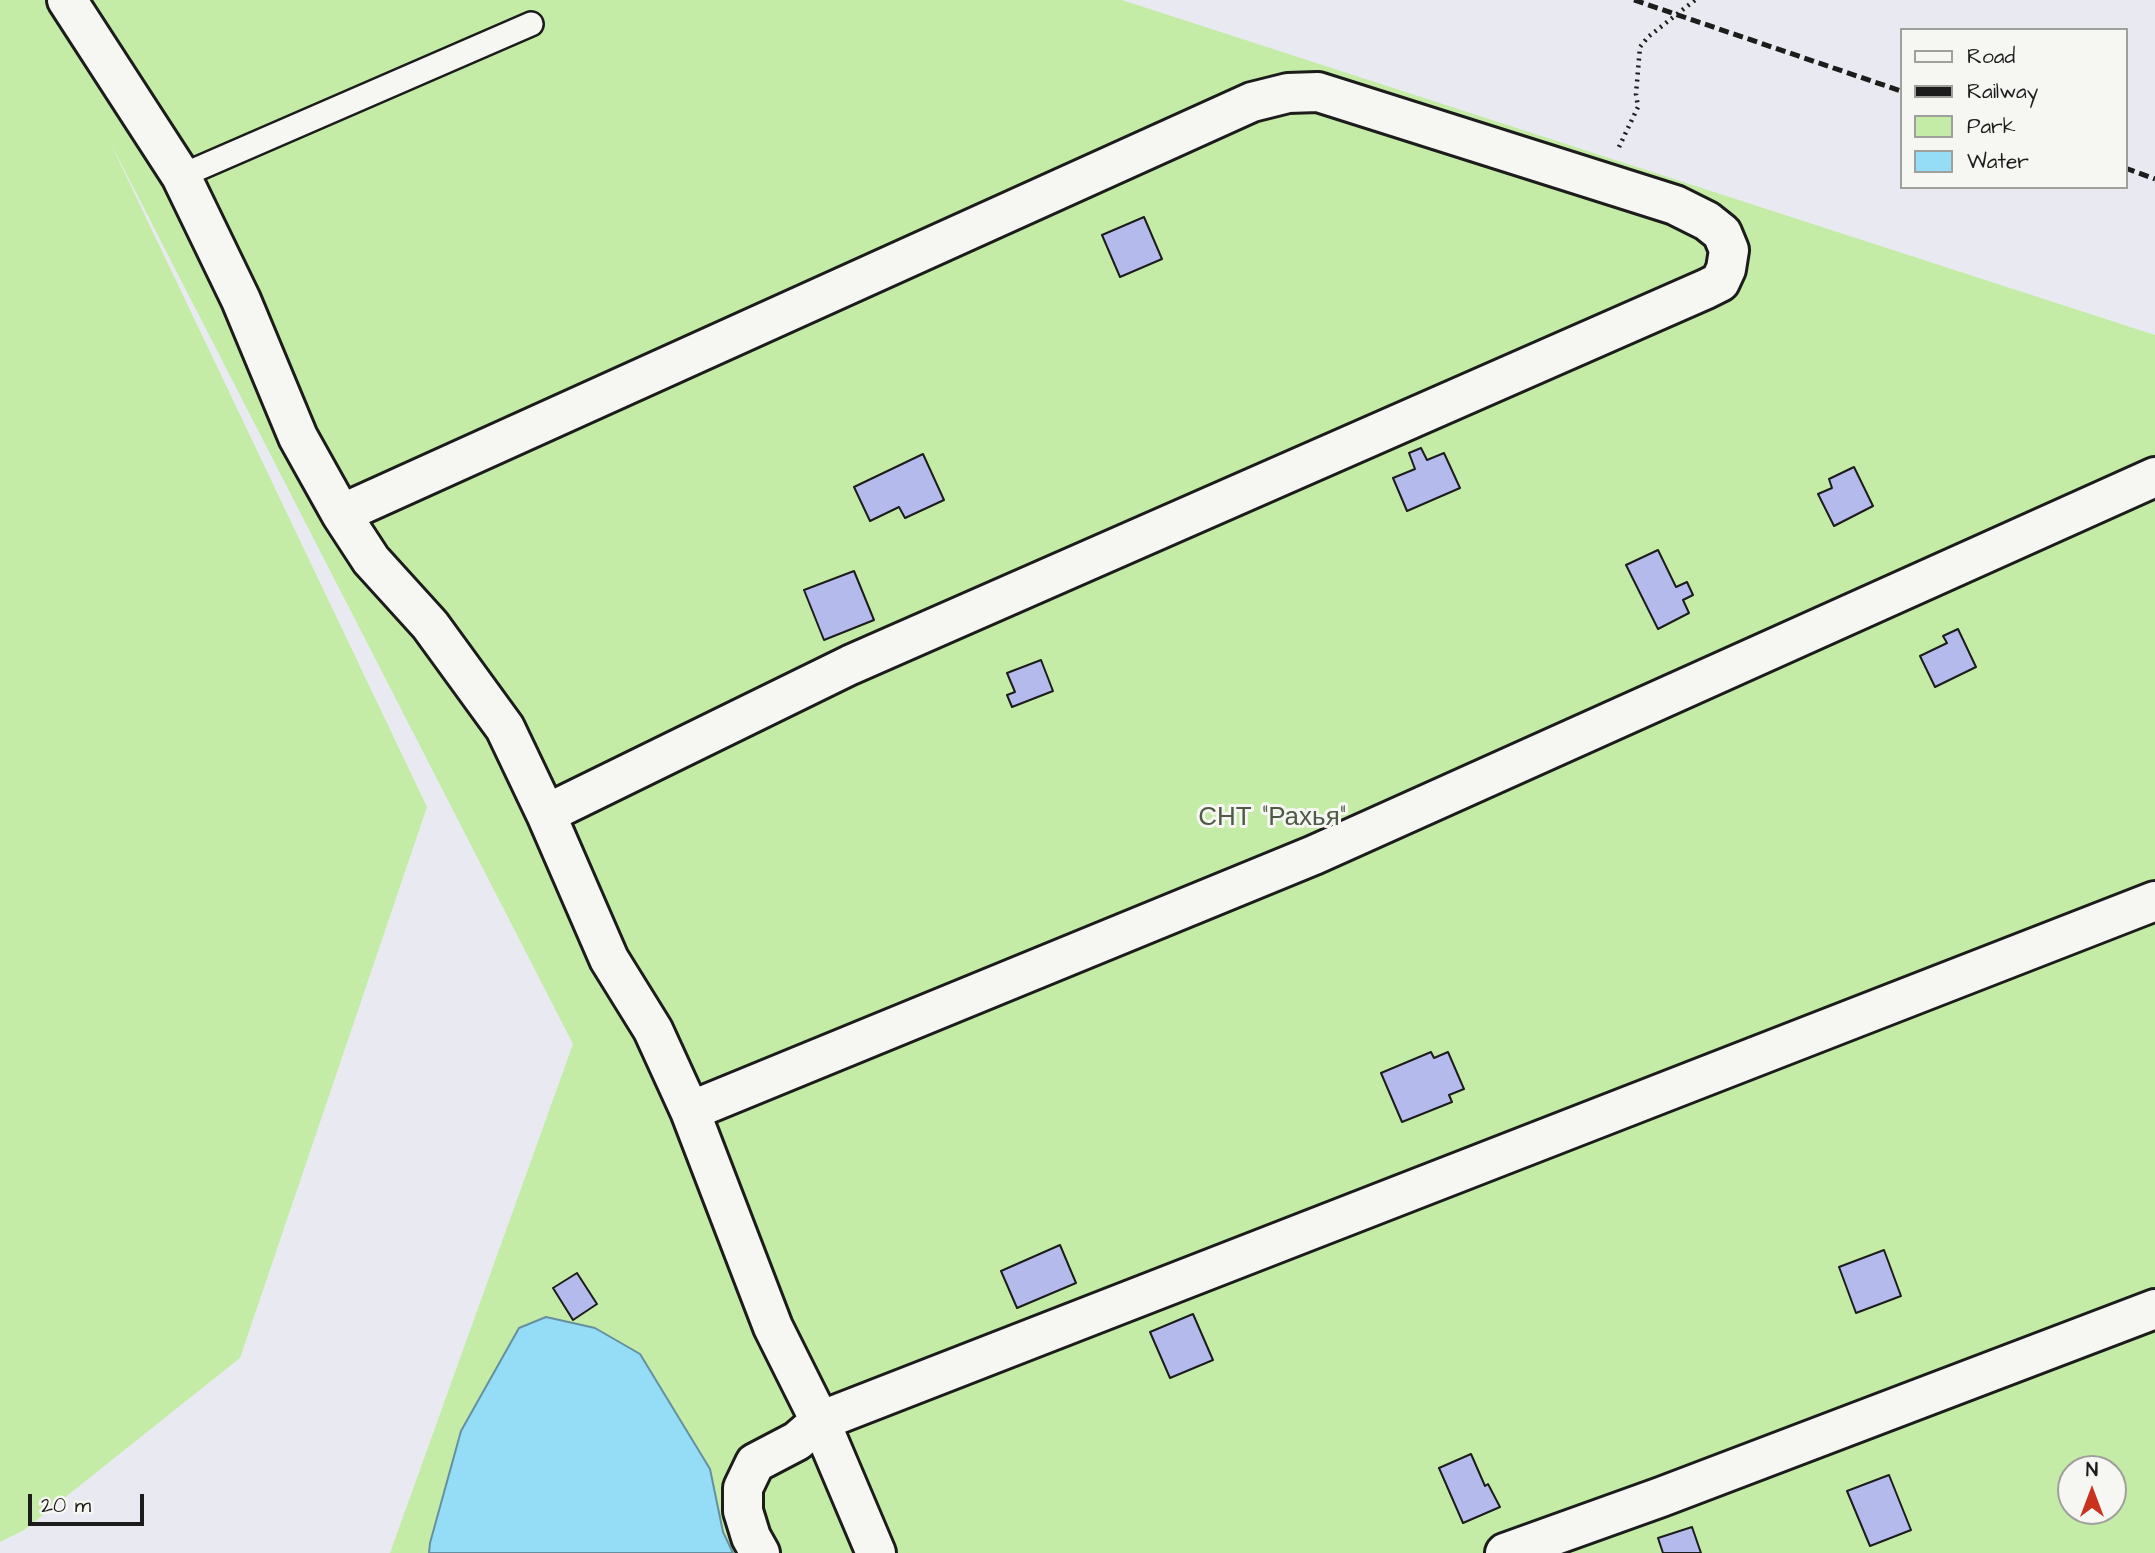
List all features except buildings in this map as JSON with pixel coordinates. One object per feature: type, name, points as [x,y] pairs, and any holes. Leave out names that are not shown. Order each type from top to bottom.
[{"type":"street","points":[[67,0],[181,176],[241,300],[298,437],[341,514],[371,560],[430,625],[505,728],[546,814],[609,960],[653,1030],[690,1111],[773,1327],[809,1431],[876,1553]]},
{"type":"street","points":[[341,514],[1252,102],[1288,93],[1318,92],[1675,205],[1707,221],[1722,233],[1729,250],[1726,269],[1720,282],[850,665],[546,814]]},
{"type":"street","points":[[690,1111],[1314,855],[2155,477]]},
{"type":"street","points":[[760,1553],[751,1538],[743,1511],[743,1488],[755,1463],[809,1431],[2155,901]]},
{"type":"street","points":[[1505,1553],[2155,1309]]},
{"type":"lane","points":[[181,176],[531,24]]},
{"type":"path","points":[[1603,183],[1638,107],[1636,94],[1640,47],[1655,30],[1679,15],[1695,0]]},
{"type":"green space","name":"СНТ \"Рахья\"","points":[[0,0],[1122,0],[2155,335],[2155,1553],[390,1553],[573,1044],[109,140],[427,807],[240,1358],[24,1530],[0,1542]]},
{"type":"water","points":[[546,1317],[595,1328],[640,1354],[710,1469],[723,1532],[733,1553],[429,1553],[461,1431],[519,1328]]},
{"type":"railway","points":[[1634,0],[1899,90]]},
{"type":"railway","points":[[2127,169],[2155,179]]}]
